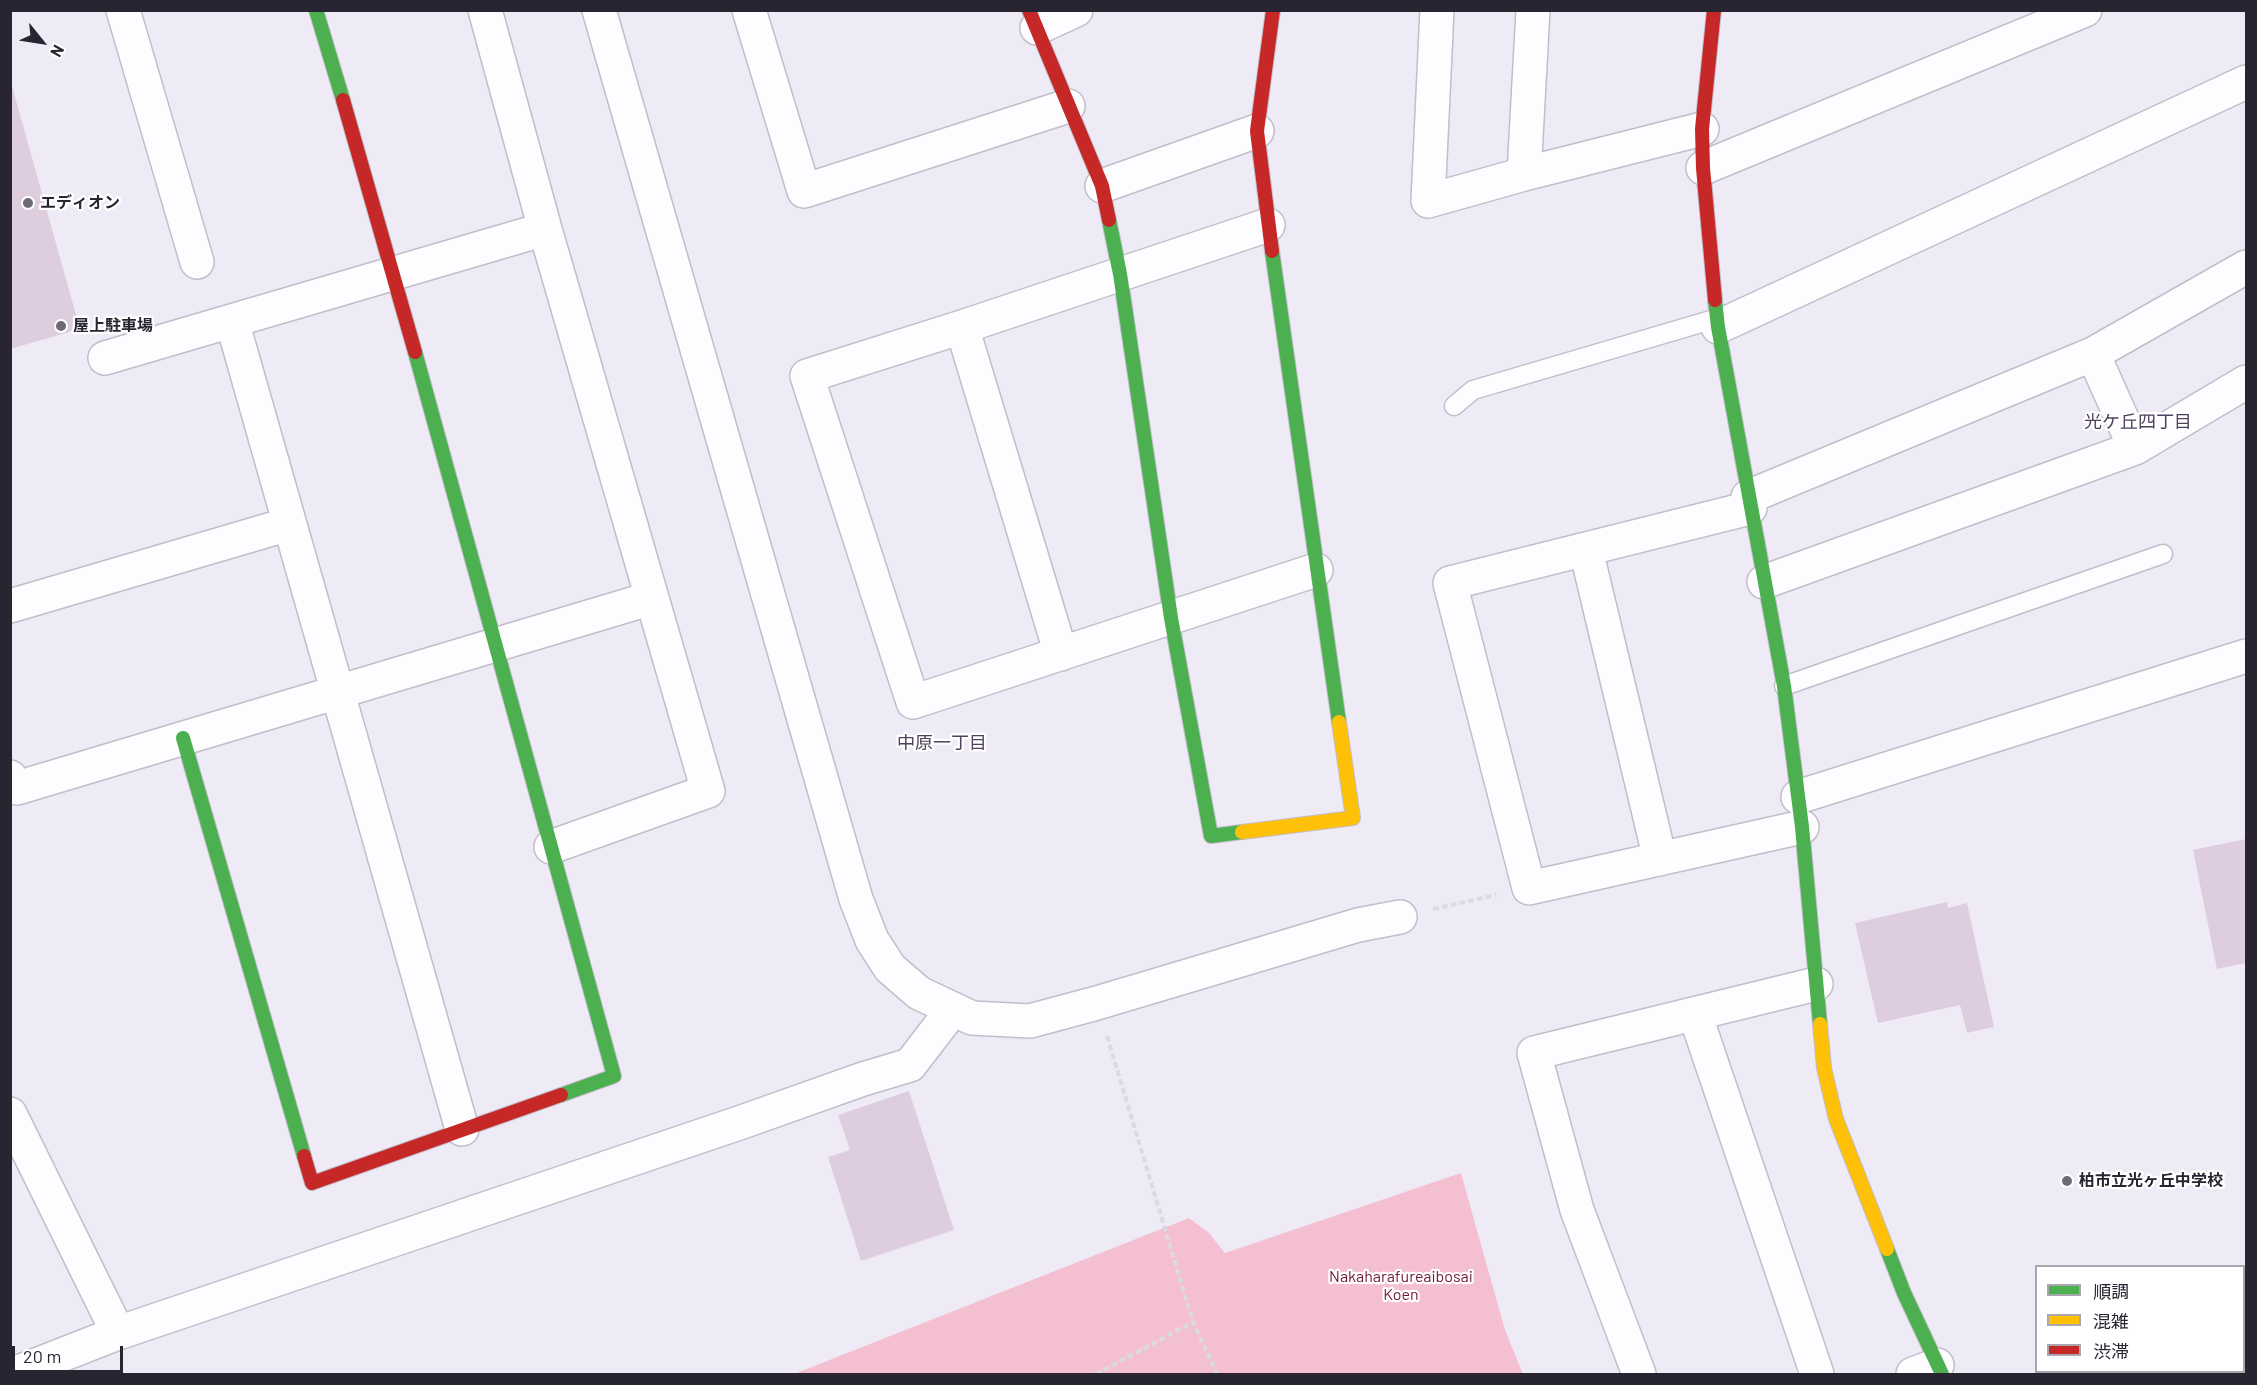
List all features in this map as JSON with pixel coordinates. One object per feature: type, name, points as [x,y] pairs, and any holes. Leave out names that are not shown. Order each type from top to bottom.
[{"type":"street","points":[[123,10],[197,262]]},
{"type":"street","points":[[183,738],[312,1183],[614,1076],[394,274],[316,10]]},
{"type":"street","points":[[485,10],[545,229],[708,792],[551,846]]},
{"type":"street","points":[[599,10],[856,899],[872,940],[890,968],[919,993],[972,1018],[1030,1021],[1358,925],[1400,917]]},
{"type":"street","points":[[748,10],[804,191],[1068,106]]},
{"type":"street","points":[[1076,10],[1033,19],[1102,186],[1120,274],[1171,618],[1211,836],[1353,818],[1316,570],[1257,131],[1273,10]]},
{"type":"street","points":[[1437,10],[1428,201],[1702,129]]},
{"type":"street","points":[[1524,174],[1533,10]]},
{"type":"street","points":[[1714,10],[1702,129],[1703,168],[1718,323],[1784,686],[1800,812],[1824,1068],[1836,1119],[1904,1293],[1930,1371]]},
{"type":"street","points":[[1703,168],[2085,10]]},
{"type":"street","points":[[1718,323],[2247,82]]},
{"type":"street","points":[[1102,186],[1257,131]]},
{"type":"street","points":[[1268,225],[807,376],[913,702],[1316,570]]},
{"type":"street","points":[[105,358],[545,229]]},
{"type":"street","points":[[2247,267],[2093,354],[1749,502],[1586,550],[1450,583],[1528,888],[1660,859],[2247,656]]},
{"type":"street","points":[[232,321],[462,1129]]},
{"type":"street","points":[[962,327],[1061,654]]},
{"type":"street","points":[[2093,354],[2135,448]]},
{"type":"street","points":[[1764,582],[2135,448],[2247,382]]},
{"type":"street","points":[[10,606],[289,524]]},
{"type":"street","points":[[1586,550],[1660,859]]},
{"type":"street","points":[[10,777],[17,788],[652,597]]},
{"type":"street","points":[[1640,1374],[1577,1210],[1534,1053],[1816,984]]},
{"type":"street","points":[[13,1374],[118,1333],[863,1079],[910,1065],[953,1009]]},
{"type":"street","points":[[1695,1014],[1816,1374]]},
{"type":"street","points":[[10,1114],[118,1333]]},
{"type":"lane","points":[[1454,406],[1473,390],[1718,323]]},
{"type":"lane","points":[[1784,686],[2163,554]]},
{"type":"path","points":[[1400,917],[1528,888]]},
{"type":"path","points":[[1097,1003],[1193,1322],[1217,1374]]},
{"type":"path","points":[[1096,1374],[1193,1322]]},
{"type":"green space","name":"Nakaharafureaibosai Koen","points":[[1461,1173],[1505,1330],[1523,1374],[794,1374],[1189,1218],[1209,1233],[1225,1253]]},
{"type":"building","name":"エディオン","points":[[10,79],[80,329],[10,349]]},
{"type":"building","points":[[2246,839],[2246,963],[2217,969],[2193,850]]},
{"type":"building","points":[[1947,902],[1948,908],[1967,903],[1994,1027],[1967,1033],[1960,1005],[1878,1023],[1855,923]]},
{"type":"building","points":[[909,1091],[954,1230],[861,1261],[828,1157],[850,1150],[838,1115]]},
{"type":"traffic: fast","points":[[316,10],[343,100]]},
{"type":"traffic: fast","points":[[1109,220],[1120,274],[1171,618],[1211,836],[1242,832]]},
{"type":"traffic: fast","points":[[1272,251],[1339,722]]},
{"type":"traffic: fast","points":[[1715,300],[1784,686],[1802,827],[1820,1024]]},
{"type":"traffic: fast","points":[[415,352],[614,1076],[561,1095]]},
{"type":"traffic: fast","points":[[183,738],[304,1156]]},
{"type":"traffic: fast","points":[[1887,1249],[1904,1293],[1942,1374]]},
{"type":"traffic: slow","points":[[1242,832],[1353,818],[1339,722]]},
{"type":"traffic: slow","points":[[1820,1024],[1824,1068],[1836,1119],[1887,1249]]},
{"type":"traffic: jam","points":[[1029,10],[1102,186],[1109,220]]},
{"type":"traffic: jam","points":[[1272,251],[1257,131],[1273,10]]},
{"type":"traffic: jam","points":[[1714,10],[1702,129],[1703,168],[1715,300]]},
{"type":"traffic: jam","points":[[343,100],[415,352]]},
{"type":"traffic: jam","points":[[304,1156],[312,1183],[561,1095]]},
{"type":"place","name":"エディオン","points":[[28,203]]},
{"type":"place","name":"屋上駐車場","points":[[61,326]]},
{"type":"place","name":"柏市立光ヶ丘中学校","points":[[2067,1181]]},
{"type":"district","name":"光ケ丘四丁目","points":[[2138,422]]},
{"type":"district","name":"中原一丁目","points":[[942,743]]}]
